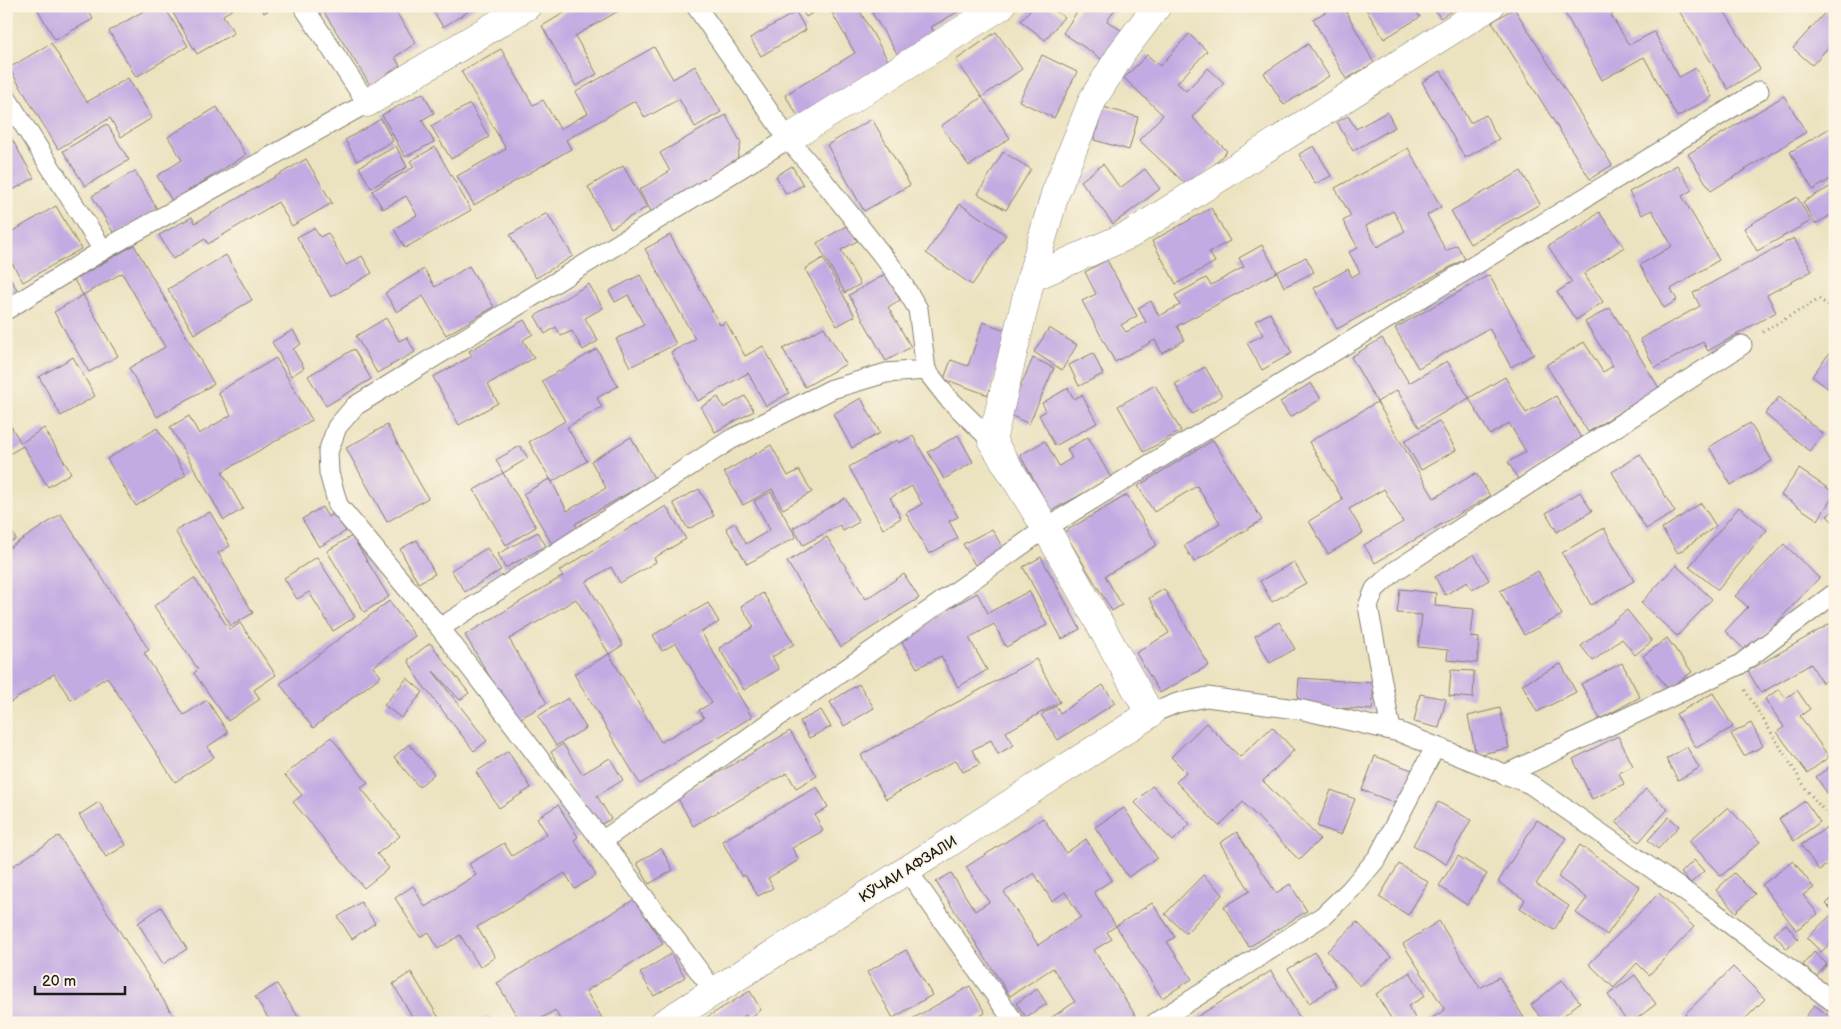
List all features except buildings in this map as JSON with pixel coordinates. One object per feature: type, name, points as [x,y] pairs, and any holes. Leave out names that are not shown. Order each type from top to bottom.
[{"type":"street","points":[[366,104],[527,6]]},
{"type":"street","points":[[788,139],[1001,6]]},
{"type":"street","points":[[1150,714],[1046,528],[992,441],[1031,278],[1055,194],[1093,99],[1124,51],[1157,6]]},
{"type":"street","points":[[1031,278],[1131,234],[1490,6]]},
{"type":"street","name":"КӮЧАИ АФЗАЛИ","points":[[664,1023],[1150,714]]},
{"type":"lane","points":[[6,310],[103,250],[366,104],[303,6]]},
{"type":"lane","points":[[696,6],[788,139],[894,270],[918,309],[926,370],[948,396],[992,441]]},
{"type":"lane","points":[[602,841],[1046,528],[1759,91]]},
{"type":"lane","points":[[6,97],[103,250]]},
{"type":"lane","points":[[714,992],[440,628],[338,505],[329,473],[328,452],[337,427],[355,406],[788,139]]},
{"type":"lane","points":[[1391,730],[1368,606],[1375,589],[1395,571],[1742,345]]},
{"type":"lane","points":[[440,628],[730,440],[832,389],[886,373],[926,370]]},
{"type":"lane","points":[[1504,774],[1739,665],[1835,593]]},
{"type":"lane","points":[[1150,714],[1177,703],[1207,697],[1303,710],[1391,730],[1530,784],[1710,908],[1835,1003]]},
{"type":"lane","points":[[1155,1023],[1323,916],[1351,889],[1378,857],[1435,747]]},
{"type":"lane","points":[[907,870],[1015,1023]]},
{"type":"path","points":[[1742,345],[1819,299],[1835,310]]},
{"type":"path","points":[[1731,668],[1806,789],[1835,824]]}]
